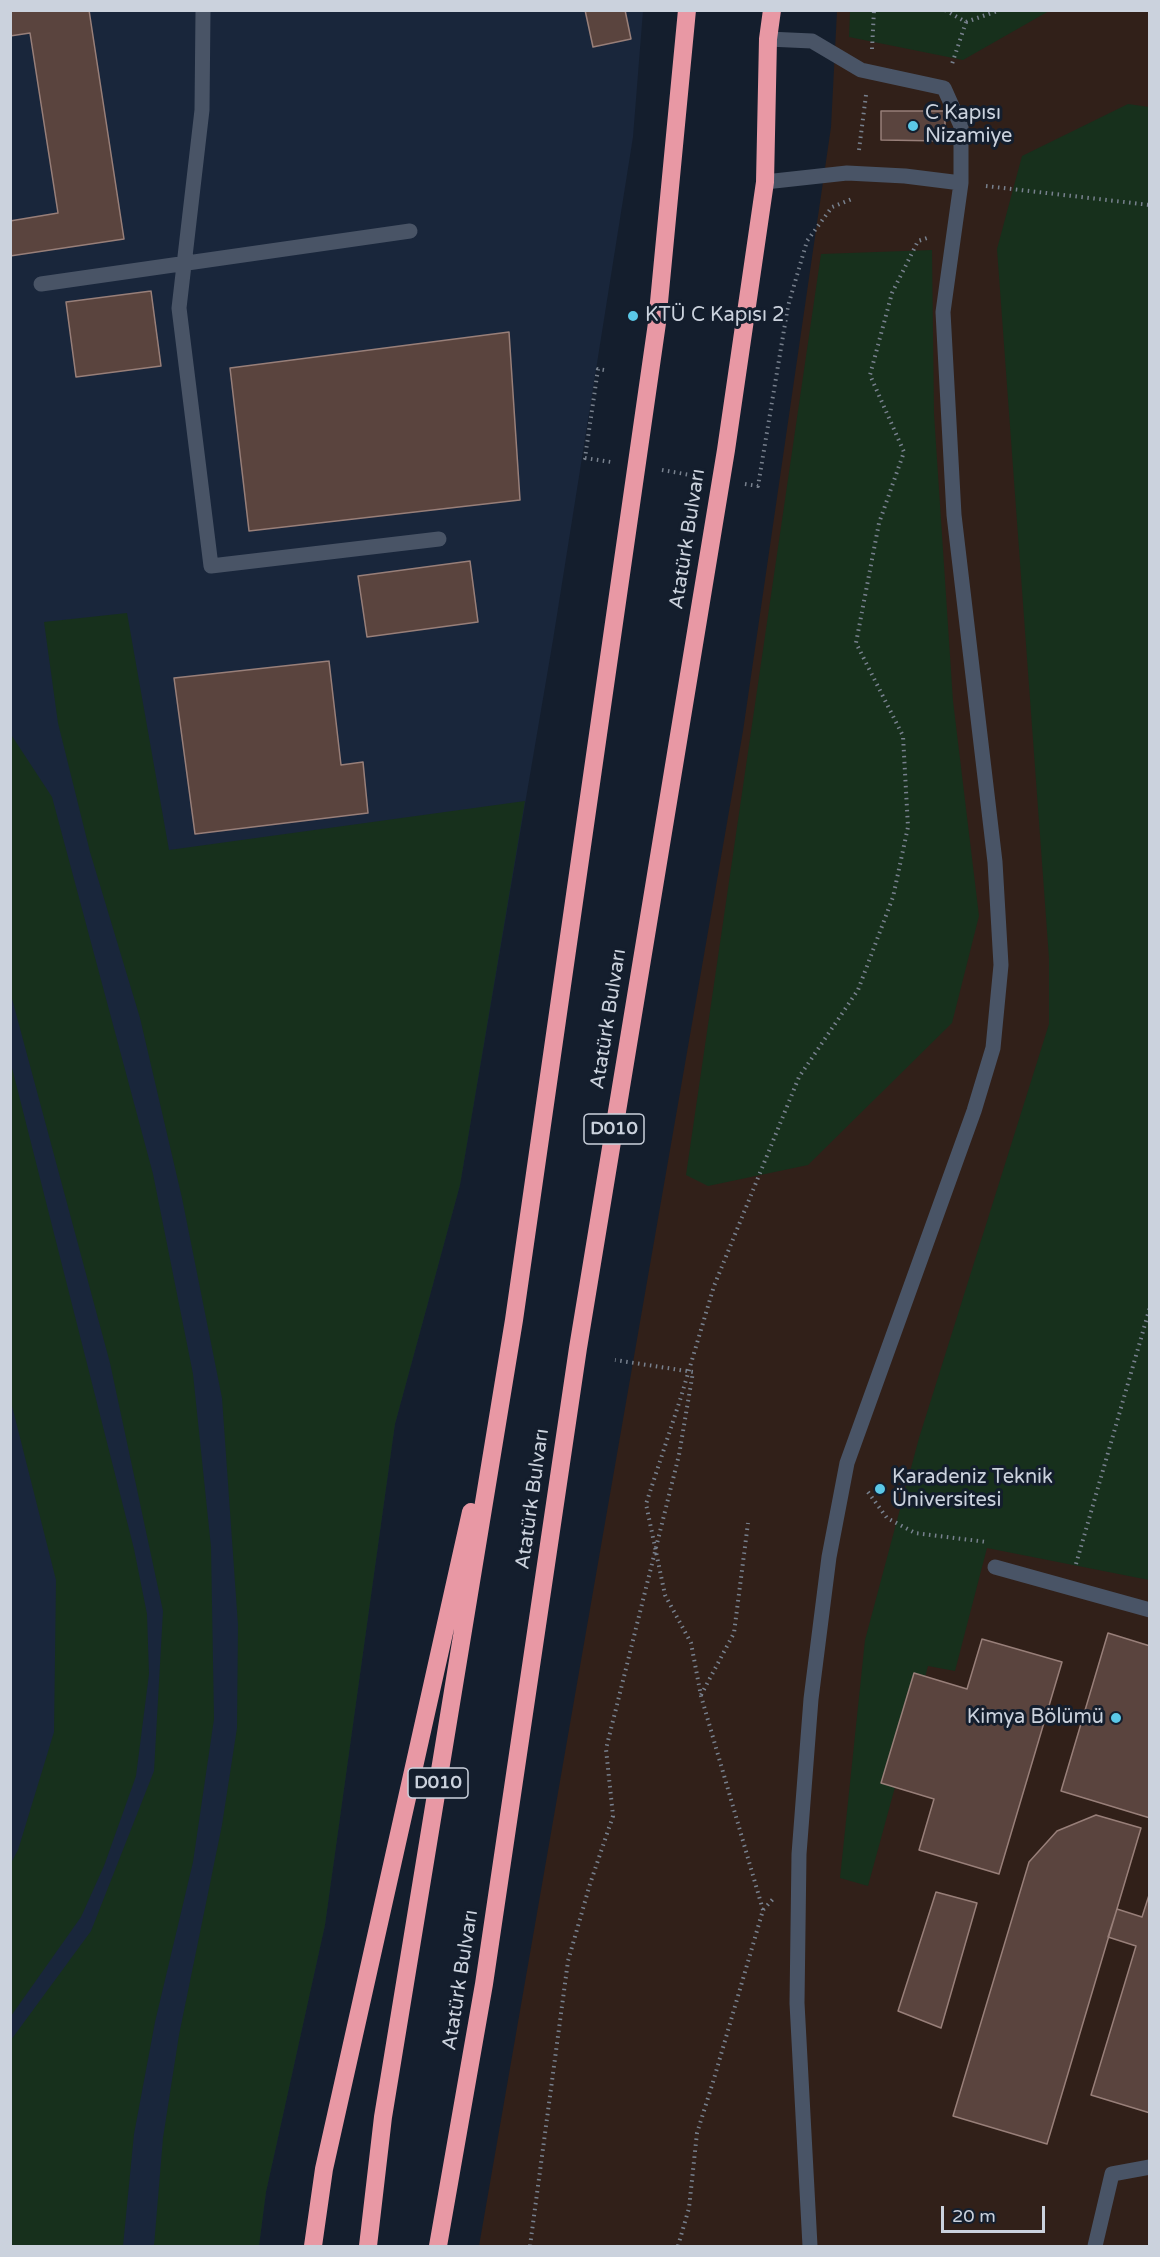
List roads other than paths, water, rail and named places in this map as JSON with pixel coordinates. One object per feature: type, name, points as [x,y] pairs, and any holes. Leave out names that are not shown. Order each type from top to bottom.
[{"type":"highway","name":"D010","points":[[368,2247],[383,2117],[514,1320],[657,323],[687,10]]},
{"type":"highway","name":"Atatürk Bulvarı","points":[[438,2247],[484,1984],[578,1348],[726,450],[765,182],[768,39],[772,10]]},
{"type":"highway","points":[[313,2247],[324,2169],[514,1320]]},
{"type":"street","points":[[203,10],[202,110],[179,308],[211,566],[439,539]]},
{"type":"street","points":[[768,39],[812,41],[861,69],[944,88],[961,126],[961,183],[943,312],[954,515],[995,862],[1001,965],[993,1048],[974,1111],[847,1463],[829,1557],[811,1699],[799,1870],[797,2003],[810,2247]]},
{"type":"street","points":[[765,182],[856,173],[961,183]]},
{"type":"street","points":[[41,284],[410,231]]},
{"type":"street","points":[[995,1568],[1149,1610]]},
{"type":"street","points":[[1095,2247],[1112,2174],[1149,2167]]},
{"type":"place","name":"C Kapısı Nizamiye","points":[[913,126]]},
{"type":"place","name":"KTÜ C Kapısı 2","points":[[633,316]]},
{"type":"place","name":"Karadeniz Teknik Üniversitesi","points":[[880,1489]]},
{"type":"place","name":"Kimya Bölümü","points":[[1116,1718]]}]
